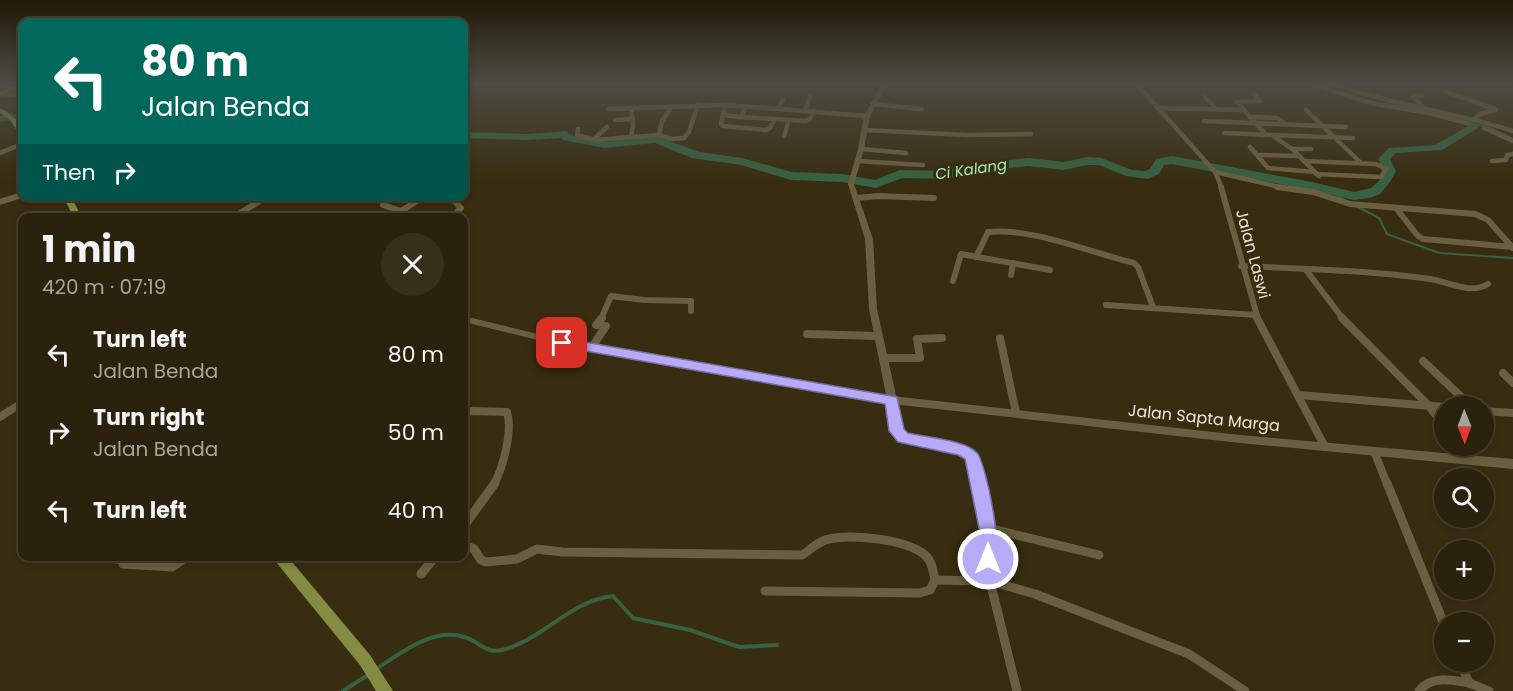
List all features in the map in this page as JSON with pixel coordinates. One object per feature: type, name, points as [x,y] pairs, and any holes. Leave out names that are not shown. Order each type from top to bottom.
[{"type":"main road","points":[[7,115],[18,127]]},
{"type":"main road","name":"Jalan Sapta Marga","points":[[468,320],[523,335],[892,400],[1325,447],[1513,464]]},
{"type":"main road","points":[[282,561],[365,660],[384,688]]},
{"type":"street","points":[[631,137],[632,115]]},
{"type":"street","points":[[659,115],[662,121]]},
{"type":"street","points":[[659,135],[666,115]]},
{"type":"street","points":[[578,129],[576,134],[579,136],[595,138],[615,140],[659,135],[672,139],[685,137],[694,115]]},
{"type":"street","points":[[723,115],[721,125],[726,127],[766,130],[770,128],[774,120]]},
{"type":"street","points":[[725,115],[809,121],[812,115]]},
{"type":"street","points":[[859,115],[867,116],[861,149],[851,181],[869,239],[871,295],[877,336],[897,431],[903,438],[953,447],[969,453],[976,467],[988,528],[990,581],[1017,691]]},
{"type":"street","name":"Jalan Laswi","points":[[1165,115],[1213,169],[1221,184],[1241,266],[1256,315],[1325,447]]},
{"type":"street","points":[[1200,115],[1205,122],[1346,127]]},
{"type":"street","points":[[1311,115],[1360,163]]},
{"type":"street","points":[[1442,115],[1513,131]]},
{"type":"street","points":[[1451,115],[1474,122]]},
{"type":"street","points":[[1474,122],[1479,115]]},
{"type":"street","points":[[1251,117],[1277,118],[1285,124]]},
{"type":"street","points":[[1251,117],[1269,135],[1292,149],[1317,175]]},
{"type":"street","points":[[615,120],[633,119]]},
{"type":"street","points":[[784,136],[789,120]]},
{"type":"street","points":[[1503,127],[1513,124]]},
{"type":"street","points":[[595,138],[607,127]]},
{"type":"street","points":[[1484,128],[1513,141]]},
{"type":"street","points":[[865,130],[965,135],[1031,134]]},
{"type":"street","points":[[1224,133],[1353,138]]},
{"type":"street","points":[[0,153],[18,146]]},
{"type":"street","points":[[1250,147],[1268,168],[1317,175],[1381,177],[1386,169],[1382,165],[1257,155]]},
{"type":"street","points":[[861,149],[906,153]]},
{"type":"street","points":[[1292,149],[1311,149]]},
{"type":"street","points":[[1492,161],[1506,160],[1507,155],[1513,154]]},
{"type":"street","points":[[857,161],[923,165]]},
{"type":"street","points":[[1213,169],[1281,188],[1313,192],[1350,204],[1479,215],[1488,220],[1513,247]]},
{"type":"street","points":[[0,202],[18,196]]},
{"type":"street","points":[[856,198],[879,196],[934,198]]},
{"type":"street","points":[[240,213],[260,201]]},
{"type":"street","points":[[401,211],[417,201]]},
{"type":"street","points":[[455,201],[461,208],[456,213]]},
{"type":"street","points":[[383,205],[406,213]]},
{"type":"street","points":[[1396,208],[1418,236],[1425,239],[1513,247]]},
{"type":"street","points":[[976,257],[988,232],[994,230],[1028,236],[1134,263],[1138,267],[1153,308]]},
{"type":"street","points":[[953,281],[959,255],[1050,270]]},
{"type":"street","points":[[1011,275],[1013,263]]},
{"type":"street","points":[[1241,266],[1436,279],[1468,290],[1481,289],[1488,284]]},
{"type":"street","points":[[1306,270],[1346,323],[1434,413]]},
{"type":"street","points":[[1414,270],[1420,278]]},
{"type":"street","points":[[592,347],[606,326],[596,325],[604,315],[611,296],[644,300],[691,301],[691,310]]},
{"type":"street","points":[[1106,305],[1256,315]]},
{"type":"street","points":[[807,334],[877,336]]},
{"type":"street","points":[[883,358],[920,358],[917,339],[942,338]]},
{"type":"street","points":[[1000,338],[1016,413]]},
{"type":"street","points":[[1423,361],[1460,396]]},
{"type":"street","points":[[1503,373],[1513,383]]},
{"type":"street","points":[[1299,395],[1434,406]]},
{"type":"street","points":[[0,417],[18,406]]},
{"type":"street","points":[[468,412],[507,412],[510,421],[499,477],[468,520]]},
{"type":"street","points":[[1494,412],[1513,413]]},
{"type":"street","points":[[1374,451],[1439,612]]},
{"type":"street","points":[[1468,456],[1471,460]]},
{"type":"street","points":[[988,528],[1099,555]]},
{"type":"street","points":[[468,547],[474,549],[481,560],[486,562],[517,560],[537,549],[562,552],[802,555],[826,540],[860,539],[899,545],[925,554],[932,565],[935,580],[930,590],[919,593],[765,591]]},
{"type":"street","points":[[122,561],[123,564],[172,567],[181,561]]},
{"type":"street","points":[[421,574],[432,561]]},
{"type":"street","points":[[935,580],[990,581],[1035,594],[1189,654],[1245,691]]},
{"type":"street","points":[[1464,672],[1469,683]]},
{"type":"street","points":[[1419,691],[1426,683],[1445,679],[1469,683],[1488,691]]},
{"type":"waterway","name":"Ci Kalang","points":[[0,119],[18,117]]},
{"type":"waterway","points":[[1469,122],[1490,128],[1511,138]]},
{"type":"waterway","name":"Ci Kalang","points":[[468,135],[528,137],[566,134],[567,138],[604,145],[656,139],[696,155],[742,162],[791,176],[842,178],[876,184],[900,174],[947,175],[971,168],[1029,162],[1064,166],[1087,161],[1101,162],[1130,173],[1147,175],[1155,171],[1160,162],[1172,160],[1354,196],[1371,193],[1383,184],[1390,171],[1384,159],[1393,150],[1438,148],[1474,126]]},
{"type":"waterway","name":"Ci Kalang","points":[[1336,195],[1345,200]]},
{"type":"waterway","points":[[1358,207],[1379,218],[1387,234],[1439,253],[1513,258]]},
{"type":"waterway","points":[[376,669],[418,643],[441,636],[464,637],[486,649],[502,650],[530,638],[583,605],[613,596],[633,618],[690,630],[739,647],[777,645]]},
{"type":"waterway","points":[[343,691],[368,675]]},
{"type":"route","points":[[562,343],[892,400],[897,431],[903,438],[953,447],[969,453],[976,467],[983,496],[988,528],[988,559]]}]
